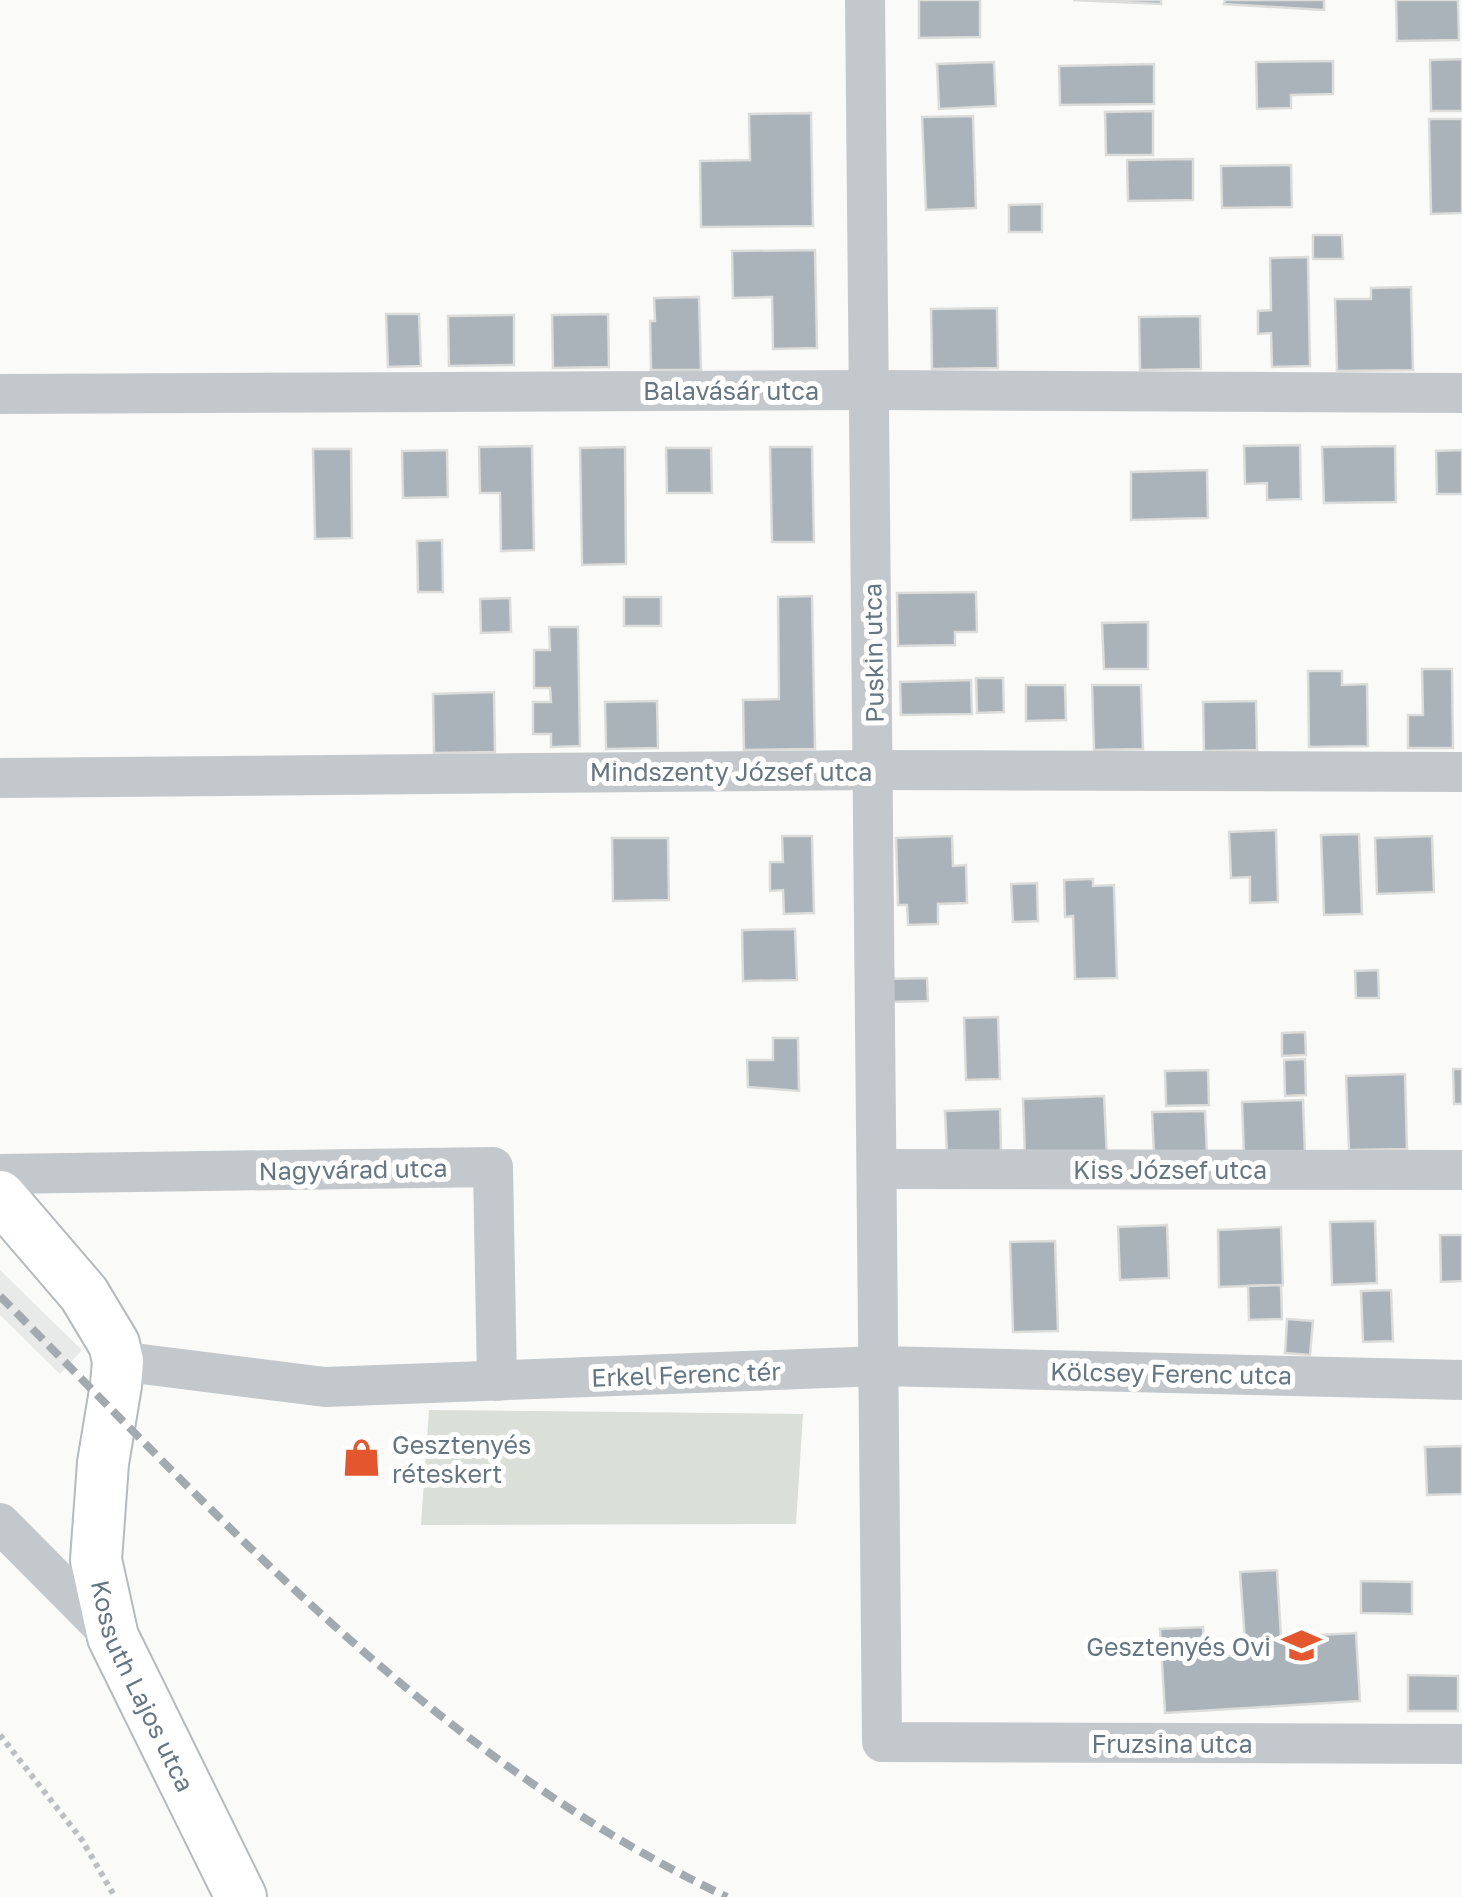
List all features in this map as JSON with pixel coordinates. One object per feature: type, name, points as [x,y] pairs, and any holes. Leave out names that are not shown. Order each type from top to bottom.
[{"type":"main road","points":[[0,1196],[98,1312],[118,1361]]},
{"type":"main road","name":"Kossuth Lajos utca","points":[[118,1361],[103,1462],[96,1560],[114,1637],[241,1897]]},
{"type":"street","name":"Puskin utca","points":[[865,0],[880,1366]]},
{"type":"street","name":"Balavásár utca","points":[[0,394],[870,390],[1462,393]]},
{"type":"street","name":"Mindszenty József utca","points":[[0,778],[874,770],[1462,772]]},
{"type":"street","name":"Nagyvárad utca","points":[[0,1174],[493,1168],[498,1381]]},
{"type":"street","name":"Kiss József utca","points":[[878,1169],[1462,1170]]},
{"type":"street","name":"Erkel Ferenc tér","points":[[118,1361],[325,1387],[880,1366]]},
{"type":"street","name":"Kölcsey Ferenc utca","points":[[880,1366],[1462,1380]]},
{"type":"street","name":"Fruzsina utca","points":[[880,1366],[882,1742],[1462,1744]]},
{"type":"street","points":[[0,1523],[114,1637]]},
{"type":"path","points":[[0,1735],[82,1840],[115,1897]]},
{"type":"shaded area","points":[[0,1270],[82,1350],[60,1374],[0,1315]]},
{"type":"shaded area","points":[[429,1410],[803,1414],[796,1524],[421,1525]]},
{"type":"building","points":[[919,0],[980,0],[980,37],[919,38]]},
{"type":"building","points":[[1073,0],[1161,0],[1161,4]]},
{"type":"building","points":[[1225,0],[1324,0],[1324,10],[1224,4]]},
{"type":"building","points":[[1396,0],[1458,0],[1459,40],[1397,41]]},
{"type":"building","points":[[1462,59],[1462,111],[1431,111],[1430,60]]},
{"type":"building","points":[[1333,61],[1333,94],[1291,95],[1291,108],[1257,109],[1256,62]]},
{"type":"building","points":[[994,62],[996,106],[939,109],[937,64]]},
{"type":"building","points":[[1154,64],[1154,104],[1060,105],[1059,66]]},
{"type":"building","points":[[1153,111],[1153,155],[1106,155],[1105,112]]},
{"type":"building","points":[[811,113],[813,226],[701,227],[700,161],[750,160],[749,114]]},
{"type":"building","points":[[973,116],[976,208],[926,210],[922,117]]},
{"type":"building","points":[[1429,119],[1462,119],[1462,213],[1431,214]]},
{"type":"building","points":[[1193,159],[1193,200],[1128,201],[1127,160]]},
{"type":"building","points":[[1291,165],[1292,207],[1222,208],[1221,166]]},
{"type":"building","points":[[1042,204],[1042,232],[1009,232],[1009,205]]},
{"type":"building","points":[[1313,235],[1342,235],[1343,259],[1313,259]]},
{"type":"building","points":[[815,250],[817,348],[773,349],[772,297],[733,298],[732,251]]},
{"type":"building","points":[[1308,257],[1310,366],[1272,367],[1271,333],[1258,334],[1258,311],[1271,310],[1270,258]]},
{"type":"building","points":[[1411,287],[1413,370],[1337,371],[1335,299],[1371,299],[1371,288]]},
{"type":"building","points":[[699,297],[701,370],[651,370],[650,321],[655,321],[654,298]]},
{"type":"building","points":[[997,308],[998,368],[932,369],[931,309]]},
{"type":"building","points":[[386,314],[419,314],[421,366],[388,367]]},
{"type":"building","points":[[608,314],[609,367],[553,368],[552,315]]},
{"type":"building","points":[[514,315],[514,365],[449,366],[448,316]]},
{"type":"building","points":[[1200,316],[1201,369],[1140,370],[1139,317]]},
{"type":"building","points":[[1300,445],[1301,499],[1267,500],[1267,483],[1245,484],[1244,446]]},
{"type":"building","points":[[532,446],[534,550],[501,551],[500,493],[480,493],[479,447]]},
{"type":"building","points":[[1395,446],[1396,502],[1324,503],[1322,447]]},
{"type":"building","points":[[625,447],[626,564],[582,565],[580,448]]},
{"type":"building","points":[[770,447],[812,447],[814,542],[772,542]]},
{"type":"building","points":[[666,448],[711,448],[712,493],[667,493]]},
{"type":"building","points":[[313,449],[351,449],[352,538],[315,539]]},
{"type":"building","points":[[447,450],[448,497],[403,498],[402,451]]},
{"type":"building","points":[[1462,450],[1462,494],[1437,494],[1436,451]]},
{"type":"building","points":[[1207,470],[1208,518],[1131,520],[1131,472]]},
{"type":"building","points":[[442,540],[443,592],[418,592],[417,541]]},
{"type":"building","points":[[976,592],[977,632],[955,632],[955,645],[898,646],[897,593]]},
{"type":"building","points":[[812,596],[815,749],[744,750],[743,700],[779,699],[778,597]]},
{"type":"building","points":[[624,597],[661,597],[661,626],[624,626]]},
{"type":"building","points":[[510,598],[511,632],[481,633],[480,599]]},
{"type":"building","points":[[1148,622],[1148,669],[1104,669],[1102,623]]},
{"type":"building","points":[[549,627],[578,627],[580,746],[551,747],[551,734],[533,734],[533,702],[551,702],[550,688],[534,688],[534,650],[550,650]]},
{"type":"building","points":[[1422,669],[1452,669],[1453,748],[1408,748],[1408,715],[1423,715]]},
{"type":"building","points":[[1308,671],[1342,671],[1342,685],[1367,684],[1368,746],[1309,747]]},
{"type":"building","points":[[976,678],[1003,678],[1004,712],[977,713]]},
{"type":"building","points":[[971,680],[972,714],[901,715],[900,682]]},
{"type":"building","points":[[1026,685],[1065,685],[1066,720],[1026,721]]},
{"type":"building","points":[[1092,685],[1141,685],[1143,749],[1094,750]]},
{"type":"building","points":[[494,692],[495,752],[434,753],[433,694]]},
{"type":"building","points":[[657,701],[658,748],[606,749],[605,702]]},
{"type":"building","points":[[1256,701],[1257,750],[1204,751],[1203,702]]},
{"type":"building","points":[[1276,830],[1278,902],[1250,903],[1250,877],[1231,878],[1229,832]]},
{"type":"building","points":[[1359,834],[1362,914],[1324,915],[1321,835]]},
{"type":"building","points":[[782,836],[812,836],[814,913],[784,914],[783,890],[770,891],[770,862],[783,862]]},
{"type":"building","points":[[952,836],[953,866],[966,865],[967,903],[938,904],[938,924],[908,925],[907,905],[898,905],[896,838]]},
{"type":"building","points":[[1432,836],[1434,892],[1377,894],[1375,838]]},
{"type":"building","points":[[612,838],[668,838],[669,900],[613,901]]},
{"type":"building","points":[[1093,879],[1093,886],[1114,885],[1117,978],[1075,979],[1073,916],[1065,917],[1064,880]]},
{"type":"building","points":[[1037,883],[1038,921],[1013,922],[1011,884]]},
{"type":"building","points":[[795,929],[797,980],[743,981],[742,930]]},
{"type":"building","points":[[1378,970],[1379,998],[1356,998],[1355,971]]},
{"type":"building","points":[[927,978],[928,1001],[887,1002],[886,979]]},
{"type":"building","points":[[998,1017],[1000,1079],[966,1080],[964,1018]]},
{"type":"building","points":[[1305,1032],[1306,1055],[1282,1056],[1282,1033]]},
{"type":"building","points":[[773,1038],[798,1038],[799,1091],[748,1087],[747,1060],[773,1060]]},
{"type":"building","points":[[1305,1059],[1306,1095],[1285,1096],[1284,1060]]},
{"type":"building","points":[[1453,1069],[1462,1069],[1462,1104],[1454,1104]]},
{"type":"building","points":[[1208,1070],[1209,1105],[1166,1106],[1165,1071]]},
{"type":"building","points":[[1405,1074],[1407,1149],[1349,1150],[1346,1076]]},
{"type":"building","points":[[1104,1096],[1107,1157],[1025,1159],[1023,1099]]},
{"type":"building","points":[[1303,1100],[1305,1155],[1244,1157],[1242,1102]]},
{"type":"building","points":[[1000,1109],[1001,1153],[947,1155],[945,1111]]},
{"type":"building","points":[[1205,1111],[1207,1154],[1154,1155],[1152,1112]]},
{"type":"building","points":[[1375,1221],[1377,1283],[1332,1285],[1330,1222]]},
{"type":"building","points":[[1167,1225],[1169,1278],[1120,1280],[1118,1227]]},
{"type":"building","points":[[1281,1227],[1283,1285],[1219,1287],[1218,1230]]},
{"type":"building","points":[[1440,1235],[1462,1235],[1462,1281],[1441,1282]]},
{"type":"building","points":[[1055,1241],[1058,1331],[1013,1332],[1010,1242]]},
{"type":"building","points":[[1281,1285],[1282,1319],[1249,1320],[1248,1286]]},
{"type":"building","points":[[1391,1290],[1393,1341],[1363,1342],[1361,1291]]},
{"type":"building","points":[[1287,1319],[1313,1321],[1310,1355],[1285,1353]]},
{"type":"building","points":[[1462,1446],[1462,1494],[1427,1495],[1425,1447]]},
{"type":"building","name":"Gesztenyés Ovi","points":[[1277,1570],[1281,1637],[1356,1633],[1360,1701],[1165,1713],[1160,1629],[1203,1627],[1205,1657],[1246,1655],[1240,1572]]},
{"type":"building","points":[[1361,1581],[1412,1582],[1412,1614],[1361,1613]]},
{"type":"building","points":[[1408,1675],[1458,1676],[1458,1711],[1408,1711]]},
{"type":"railway","points":[[0,1296],[252,1549],[428,1705],[521,1776],[621,1840],[727,1897]]},
{"type":"place","name":"Gesztenyés réteskert","points":[[362,1458]]},
{"type":"place","name":"Gesztenyés Ovi","points":[[1301,1646]]}]
